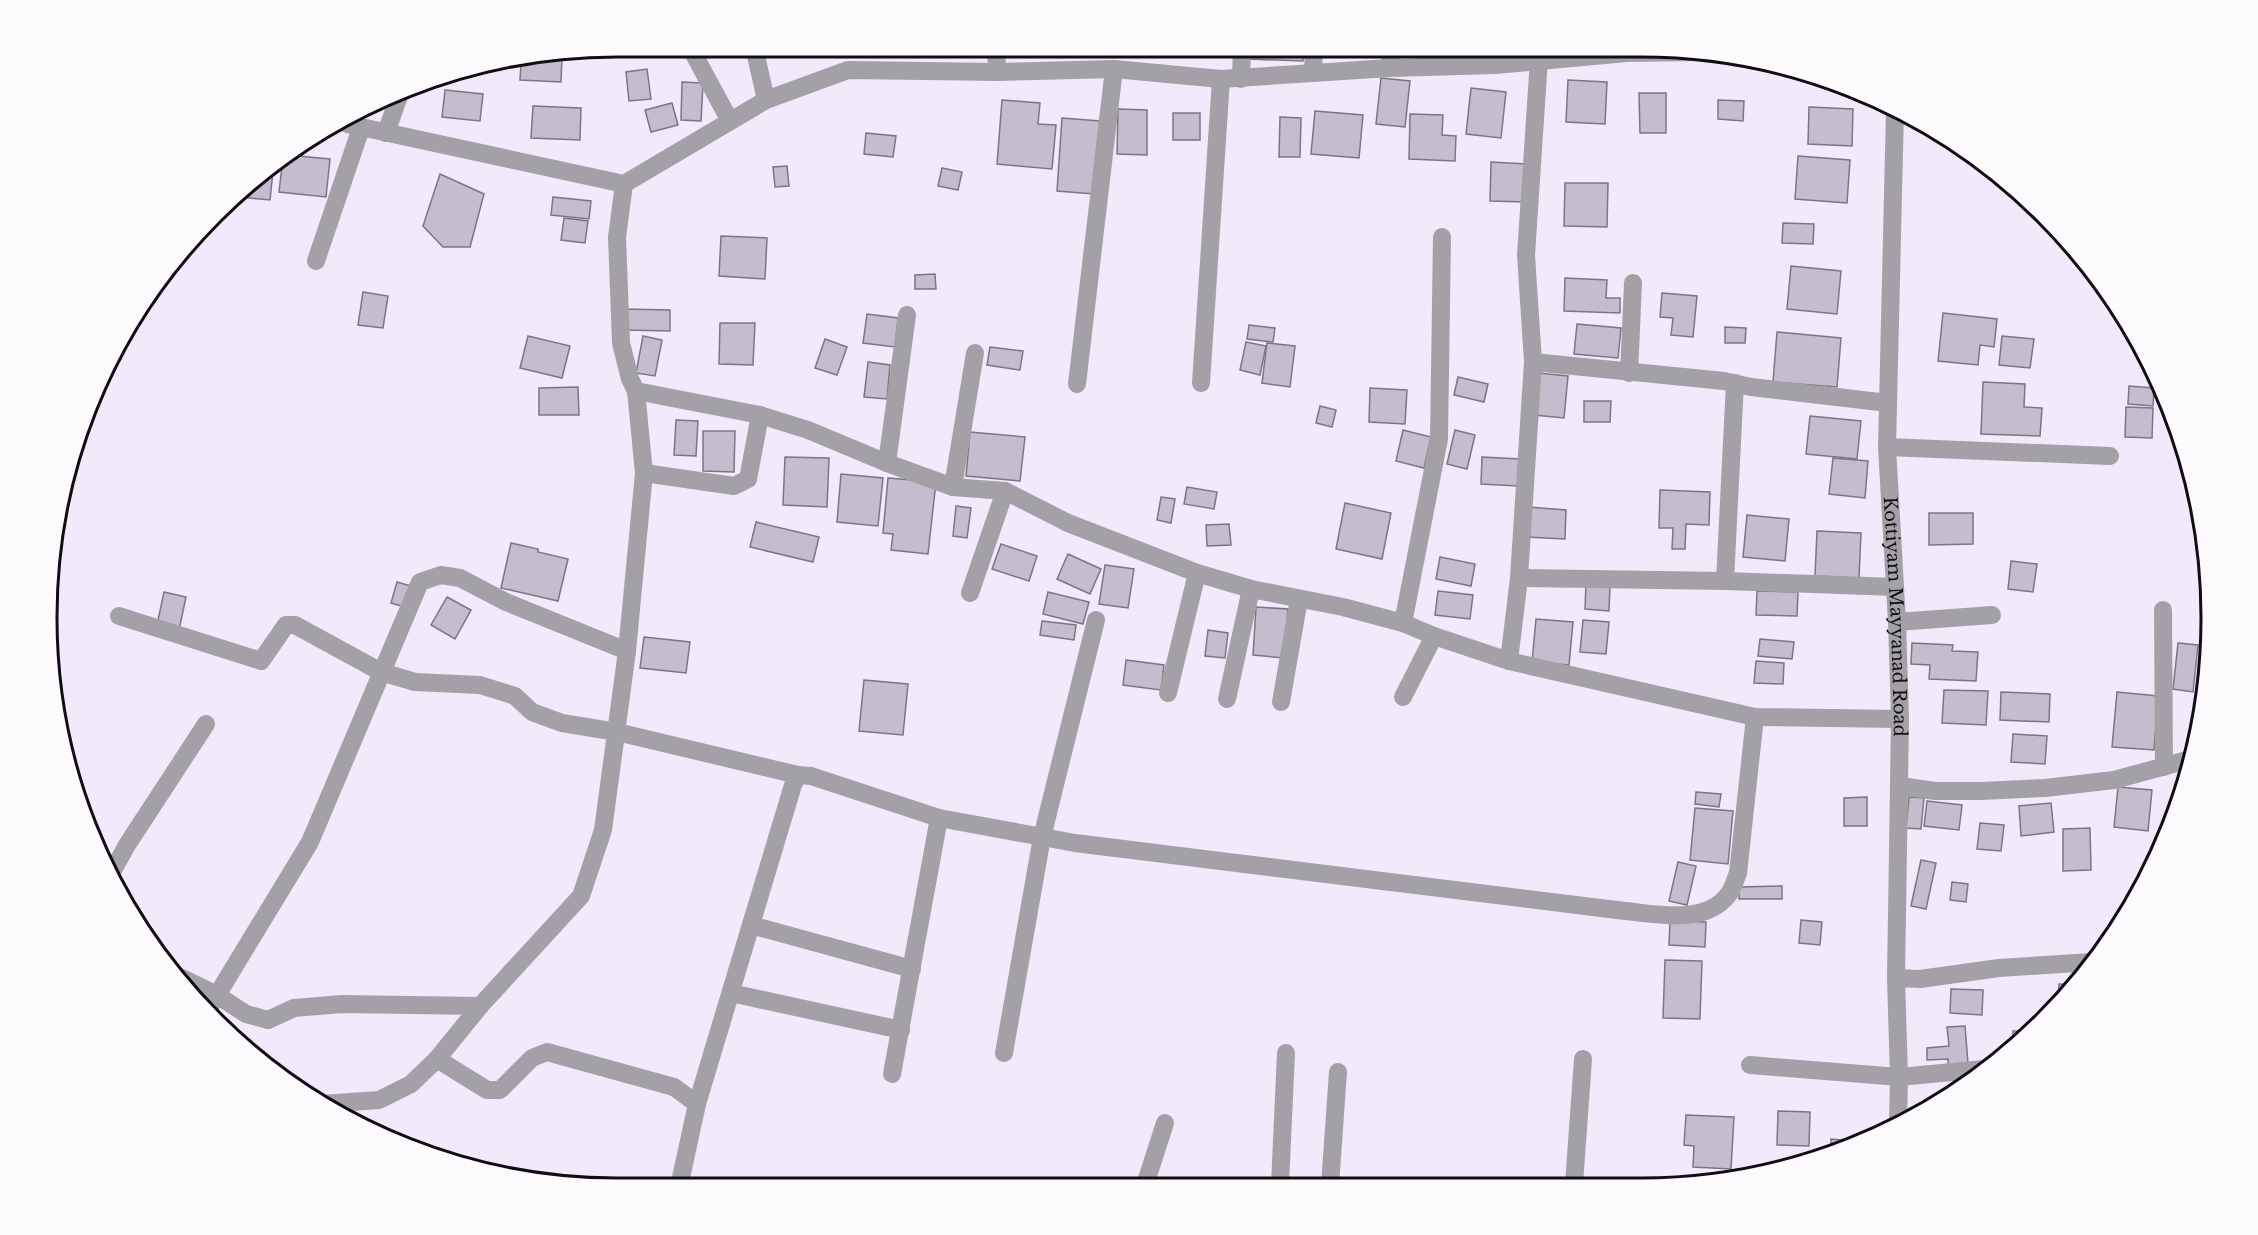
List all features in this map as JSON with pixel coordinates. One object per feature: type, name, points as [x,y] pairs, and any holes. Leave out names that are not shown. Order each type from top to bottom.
[{"type":"street","points":[[695,57],[730,121]]},
{"type":"street","points":[[756,57],[766,100]]},
{"type":"street","points":[[996,57],[998,72]]},
{"type":"street","points":[[1241,79],[1242,57]]},
{"type":"street","points":[[1313,73],[1314,57]]},
{"type":"street","points":[[1390,68],[1391,57]]},
{"type":"street","points":[[316,261],[354,126],[624,184],[766,100],[848,70],[998,72],[1114,69],[1241,79],[1390,68],[1496,65],[1559,57]]},
{"type":"street","points":[[1509,661],[1519,578],[1533,362],[1526,255],[1539,59]]},
{"type":"street","points":[[1077,384],[1114,69]]},
{"type":"street","points":[[1201,383],[1221,79]]},
{"type":"street","points":[[386,133],[397,103]]},
{"type":"street","name":"Kottiyam Mayyanad Road","points":[[1894,118],[1887,447],[1900,719],[1896,978],[1898,1115]]},
{"type":"street","points":[[337,1103],[379,1100],[411,1084],[437,1059],[480,1006],[581,896],[603,830],[627,651],[644,473],[636,391],[630,379],[621,342],[617,237],[624,184]]},
{"type":"street","points":[[1404,623],[1439,439],[1442,237]]},
{"type":"street","points":[[1629,373],[1633,283]]},
{"type":"street","points":[[887,463],[907,315]]},
{"type":"street","points":[[953,487],[975,353]]},
{"type":"street","points":[[1533,362],[1888,403]]},
{"type":"street","points":[[1725,581],[1735,384]]},
{"type":"street","points":[[636,391],[760,415],[808,429],[887,463],[953,487],[1005,491],[1068,523],[1197,573],[1251,589],[1343,607],[1404,623],[1434,636],[1509,661],[1755,717],[1900,719]]},
{"type":"street","points":[[644,473],[734,486],[748,479],[760,415]]},
{"type":"street","points":[[1887,447],[2110,456]]},
{"type":"street","points":[[970,593],[1005,491]]},
{"type":"street","points":[[1168,693],[1197,573]]},
{"type":"street","points":[[480,1006],[342,1004],[294,1008],[268,1020],[213,1003],[310,842],[420,582],[441,575],[460,578],[506,602],[627,651]]},
{"type":"street","points":[[1519,578],[1725,581],[1895,587]]},
{"type":"street","points":[[1227,699],[1251,589]]},
{"type":"street","points":[[1281,702],[1299,599]]},
{"type":"street","points":[[2163,610],[2164,766]]},
{"type":"street","points":[[1897,622],[1992,615]]},
{"type":"street","points":[[119,616],[261,661],[286,625],[295,625],[381,672],[415,682],[480,685],[515,696],[532,712],[562,723],[617,732],[798,775],[811,776],[939,818],[1098,846],[1624,911],[1675,915],[1703,912],[1718,906],[1730,894],[1738,873],[1755,717]]},
{"type":"street","points":[[1004,1053],[1042,837],[1095,620]]},
{"type":"street","points":[[1403,697],[1434,636]]},
{"type":"street","points":[[115,866],[133,835],[206,724]]},
{"type":"street","points":[[1900,786],[1947,791],[2045,788],[2114,780],[2182,761]]},
{"type":"street","points":[[680,1178],[697,1104],[793,785],[798,775]]},
{"type":"street","points":[[892,1074],[939,818]]},
{"type":"street","points":[[751,925],[912,969]]},
{"type":"street","points":[[1896,978],[1920,979],[1999,968],[2082,963]]},
{"type":"street","points":[[731,993],[901,1030]]},
{"type":"street","points":[[437,1059],[487,1090],[500,1090],[532,1058],[547,1052],[674,1087],[697,1104]]},
{"type":"street","points":[[1280,1178],[1286,1053]]},
{"type":"street","points":[[1574,1178],[1583,1059]]},
{"type":"street","points":[[1750,1065],[1899,1077],[1971,1070]]},
{"type":"street","points":[[1330,1178],[1338,1072]]},
{"type":"street","points":[[1147,1178],[1165,1123]]},
{"type":"building","points":[[1247,57],[1303,57],[1303,61],[1247,59]]},
{"type":"building","points":[[562,60],[561,82],[520,80],[521,66]]},
{"type":"building","points":[[647,69],[651,99],[629,101],[626,72]]},
{"type":"building","points":[[1381,78],[1410,81],[1405,127],[1376,124]]},
{"type":"building","points":[[1568,80],[1607,82],[1605,124],[1566,122]]},
{"type":"building","points":[[682,82],[703,83],[701,121],[681,120]]},
{"type":"building","points":[[1471,88],[1506,92],[1501,138],[1466,134]]},
{"type":"building","points":[[445,90],[483,94],[480,121],[442,117]]},
{"type":"building","points":[[1639,93],[1666,93],[1666,133],[1640,133]]},
{"type":"building","points":[[1002,100],[1040,103],[1038,124],[1056,125],[1052,169],[997,164]]},
{"type":"building","points":[[1718,100],[1744,101],[1743,121],[1718,119]]},
{"type":"building","points":[[672,103],[678,125],[651,132],[645,110]]},
{"type":"building","points":[[533,106],[581,108],[580,140],[531,138]]},
{"type":"building","points":[[1809,107],[1853,109],[1852,146],[1808,144]]},
{"type":"building","points":[[1118,109],[1147,110],[1147,155],[1117,154]]},
{"type":"building","points":[[1315,111],[1363,115],[1359,158],[1311,154]]},
{"type":"building","points":[[1173,113],[1200,113],[1200,140],[1173,140]]},
{"type":"building","points":[[1410,114],[1443,115],[1442,135],[1456,136],[1455,161],[1409,159]]},
{"type":"building","points":[[1280,117],[1301,118],[1300,157],[1279,157]]},
{"type":"building","points":[[1062,118],[1100,121],[1094,194],[1057,191]]},
{"type":"building","points":[[866,133],[896,136],[893,157],[864,154]]},
{"type":"building","points":[[299,156],[330,159],[326,197],[279,192],[282,169]]},
{"type":"building","points":[[1798,156],[1850,160],[1847,203],[1795,199]]},
{"type":"building","points":[[1491,162],[1527,164],[1525,202],[1490,201]]},
{"type":"building","points":[[787,166],[789,186],[775,187],[773,167]]},
{"type":"building","points":[[942,168],[962,172],[958,190],[938,186]]},
{"type":"building","points":[[440,174],[484,194],[470,247],[443,247],[423,226]]},
{"type":"building","points":[[273,176],[270,200],[246,198]]},
{"type":"building","points":[[1565,183],[1608,183],[1607,227],[1564,226]]},
{"type":"building","points":[[553,197],[591,201],[589,219],[551,215]]},
{"type":"building","points":[[564,218],[588,221],[585,243],[561,240]]},
{"type":"building","points":[[1783,223],[1814,224],[1813,244],[1782,243]]},
{"type":"building","points":[[721,236],[767,238],[765,279],[719,276]]},
{"type":"building","points":[[1791,266],[1841,271],[1837,314],[1787,309]]},
{"type":"building","points":[[935,274],[936,289],[915,289],[915,275]]},
{"type":"building","points":[[1565,278],[1607,280],[1606,298],[1620,298],[1620,313],[1564,311]]},
{"type":"building","points":[[363,292],[388,296],[383,328],[358,325]]},
{"type":"building","points":[[1662,293],[1697,296],[1693,337],[1671,335],[1673,318],[1660,317]]},
{"type":"building","points":[[625,309],[670,310],[670,331],[625,330]]},
{"type":"building","points":[[1943,313],[1997,319],[1994,347],[1980,345],[1978,365],[1938,361]]},
{"type":"building","points":[[867,314],[898,318],[895,347],[863,343]]},
{"type":"building","points":[[720,323],[755,323],[753,365],[719,364]]},
{"type":"building","points":[[1577,324],[1621,328],[1618,358],[1574,354]]},
{"type":"building","points":[[1249,325],[1275,328],[1273,342],[1247,339]]},
{"type":"building","points":[[1725,327],[1746,328],[1745,343],[1725,343]]},
{"type":"building","points":[[1777,332],[1841,338],[1837,387],[1773,382]]},
{"type":"building","points":[[528,336],[570,346],[562,378],[520,368]]},
{"type":"building","points":[[643,336],[662,340],[655,376],[636,373]]},
{"type":"building","points":[[2002,336],[2034,339],[2030,368],[1999,365]]},
{"type":"building","points":[[825,339],[847,347],[837,375],[815,368]]},
{"type":"building","points":[[1246,342],[1266,346],[1260,375],[1240,370]]},
{"type":"building","points":[[1267,343],[1295,346],[1290,387],[1262,383]]},
{"type":"building","points":[[990,347],[1023,351],[1020,370],[987,365]]},
{"type":"building","points":[[868,362],[890,365],[887,399],[864,397]]},
{"type":"building","points":[[1538,373],[1568,376],[1564,418],[1534,415]]},
{"type":"building","points":[[1458,377],[1488,384],[1484,402],[1454,395]]},
{"type":"building","points":[[1983,382],[2025,384],[2024,407],[2042,408],[2040,436],[1981,434]]},
{"type":"building","points":[[2129,386],[2151,388],[2154,394],[2153,406],[2128,404]]},
{"type":"building","points":[[578,387],[579,415],[539,415],[539,388]]},
{"type":"building","points":[[1370,388],[1407,390],[1405,424],[1369,422]]},
{"type":"building","points":[[1584,401],[1611,401],[1610,422],[1584,422]]},
{"type":"building","points":[[1320,406],[1336,410],[1332,427],[1316,423]]},
{"type":"building","points":[[2126,407],[2153,408],[2152,438],[2125,437]]},
{"type":"building","points":[[1810,416],[1861,421],[1857,459],[1806,454]]},
{"type":"building","points":[[676,420],[698,421],[696,456],[674,455]]},
{"type":"building","points":[[1403,430],[1431,437],[1424,468],[1396,461]]},
{"type":"building","points":[[1455,430],[1475,435],[1467,469],[1447,464]]},
{"type":"building","points":[[703,431],[735,431],[734,472],[703,471]]},
{"type":"building","points":[[970,432],[1025,437],[1020,481],[966,476]]},
{"type":"building","points":[[785,457],[829,458],[827,507],[783,505]]},
{"type":"building","points":[[1482,457],[1520,459],[1518,486],[1481,484]]},
{"type":"building","points":[[1833,458],[1868,461],[1865,498],[1829,494]]},
{"type":"building","points":[[841,474],[883,478],[878,526],[837,522]]},
{"type":"building","points":[[888,478],[936,482],[928,554],[891,550],[893,534],[883,533]]},
{"type":"building","points":[[1187,487],[1217,492],[1214,509],[1184,504]]},
{"type":"building","points":[[1660,490],[1710,492],[1709,525],[1686,524],[1685,549],[1672,549],[1673,528],[1659,528]]},
{"type":"building","points":[[1161,497],[1175,499],[1171,523],[1157,520]]},
{"type":"building","points":[[1345,503],[1391,513],[1382,559],[1336,549]]},
{"type":"building","points":[[956,506],[971,508],[967,538],[953,536]]},
{"type":"building","points":[[1528,507],[1566,510],[1565,539],[1526,537]]},
{"type":"building","points":[[1929,513],[1973,513],[1973,544],[1929,545]]},
{"type":"building","points":[[1747,515],[1789,519],[1785,561],[1743,557]]},
{"type":"building","points":[[756,522],[819,537],[813,562],[750,547]]},
{"type":"building","points":[[1229,524],[1231,545],[1207,546],[1206,525]]},
{"type":"building","points":[[1817,531],[1861,533],[1859,578],[1815,576]]},
{"type":"building","points":[[511,543],[568,559],[558,601],[501,588]]},
{"type":"building","points":[[1001,544],[1037,556],[1029,581],[992,569]]},
{"type":"building","points":[[1068,554],[1101,569],[1090,594],[1057,579]]},
{"type":"building","points":[[1440,557],[1475,564],[1471,586],[1436,579]]},
{"type":"building","points":[[2011,561],[2037,564],[2033,592],[2008,589]]},
{"type":"building","points":[[1105,565],[1134,569],[1128,608],[1099,604]]},
{"type":"building","points":[[397,582],[414,587],[408,608],[391,603]]},
{"type":"building","points":[[1586,583],[1610,584],[1609,611],[1585,609]]},
{"type":"building","points":[[1438,591],[1473,595],[1470,619],[1435,615]]},
{"type":"building","points":[[1757,591],[1798,592],[1797,616],[1756,615]]},
{"type":"building","points":[[164,592],[186,597],[179,630],[157,625]]},
{"type":"building","points":[[1048,592],[1089,602],[1083,624],[1043,614]]},
{"type":"building","points":[[447,597],[471,610],[455,639],[431,625]]},
{"type":"building","points":[[1256,607],[1288,609],[1284,658],[1253,655]]},
{"type":"building","points":[[1536,619],[1573,622],[1569,665],[1532,662]]},
{"type":"building","points":[[1583,620],[1609,622],[1606,654],[1580,652]]},
{"type":"building","points":[[1042,621],[1076,625],[1074,640],[1040,635]]},
{"type":"building","points":[[1208,630],[1228,633],[1225,658],[1205,656]]},
{"type":"building","points":[[644,637],[690,642],[686,673],[640,668]]},
{"type":"building","points":[[1760,639],[1794,642],[1792,659],[1758,656]]},
{"type":"building","points":[[1912,643],[1953,645],[1952,651],[1978,652],[1976,681],[1929,679],[1930,665],[1911,664]]},
{"type":"building","points":[[2178,643],[2198,645],[2193,692],[2173,689]]},
{"type":"building","points":[[1126,660],[1164,665],[1161,690],[1123,685]]},
{"type":"building","points":[[1756,661],[1784,663],[1783,684],[1754,683]]},
{"type":"building","points":[[864,680],[908,684],[903,735],[859,731]]},
{"type":"building","points":[[1944,690],[1988,691],[1986,725],[1942,723]]},
{"type":"building","points":[[2001,692],[2050,694],[2049,722],[2000,720]]},
{"type":"building","points":[[2117,692],[2158,696],[2154,750],[2112,747]]},
{"type":"building","points":[[2013,734],[2047,736],[2045,764],[2011,762]]},
{"type":"building","points":[[2118,787],[2152,790],[2148,831],[2114,827]]},
{"type":"building","points":[[1696,792],[1721,794],[1719,807],[1695,804]]},
{"type":"building","points":[[1867,797],[1867,826],[1844,826],[1844,798]]},
{"type":"building","points":[[1909,797],[1924,798],[1921,829],[1906,828]]},
{"type":"building","points":[[1927,801],[1962,805],[1959,830],[1924,826]]},
{"type":"building","points":[[2051,803],[2054,832],[2021,836],[2019,806]]},
{"type":"building","points":[[1695,808],[1733,811],[1728,864],[1690,860]]},
{"type":"building","points":[[1980,823],[2004,825],[2001,851],[1977,849]]},
{"type":"building","points":[[2090,828],[2091,870],[2063,871],[2063,829]]},
{"type":"building","points":[[1921,860],[1936,863],[1926,909],[1911,906]]},
{"type":"building","points":[[1678,862],[1696,866],[1687,905],[1669,901]]},
{"type":"building","points":[[1952,882],[1968,884],[1966,902],[1950,900]]},
{"type":"building","points":[[1782,886],[1782,899],[1739,899],[1739,887]]},
{"type":"building","points":[[1801,920],[1822,922],[1820,945],[1799,943]]},
{"type":"building","points":[[1670,921],[1706,922],[1705,947],[1669,945]]},
{"type":"building","points":[[1665,960],[1702,961],[1700,1019],[1663,1018]]},
{"type":"building","points":[[1951,989],[1983,990],[1982,1015],[1950,1013]]},
{"type":"building","points":[[1965,1026],[1968,1063],[1948,1065],[1948,1059],[1927,1060],[1927,1048],[1949,1046],[1947,1027]]},
{"type":"building","points":[[1778,1111],[1810,1112],[1809,1146],[1777,1145]]},
{"type":"building","points":[[1686,1115],[1734,1117],[1731,1169],[1693,1167],[1694,1146],[1684,1145]]},
{"type":"building","points":[[1831,1139],[1842,1140],[1831,1144]]}]
